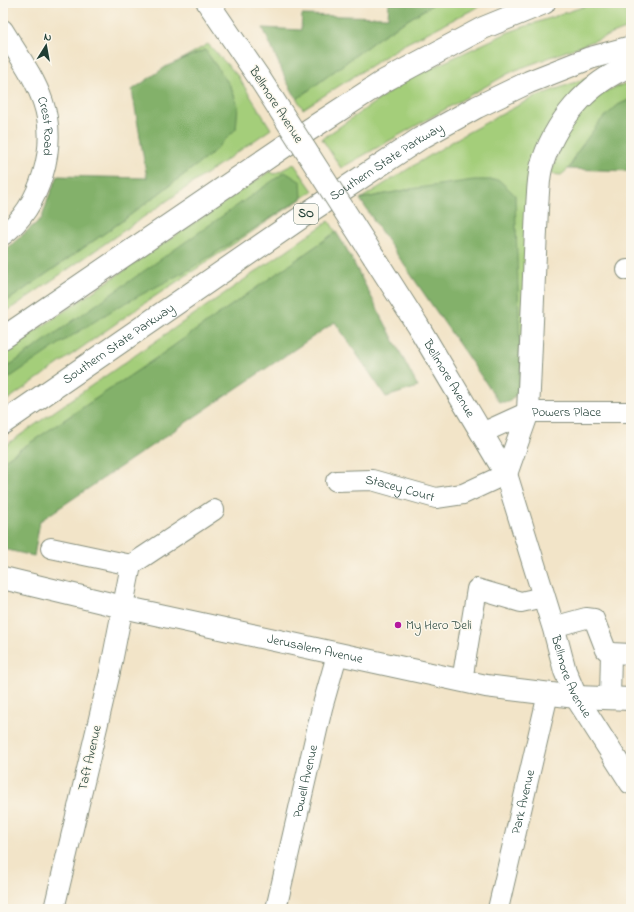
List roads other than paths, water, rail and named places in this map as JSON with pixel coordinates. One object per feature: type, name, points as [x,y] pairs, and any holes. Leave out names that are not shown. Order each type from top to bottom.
[{"type":"main road","name":"Bellmore Avenue","points":[[208,3],[260,79],[418,326],[506,474],[565,671],[576,697],[631,783]]},
{"type":"main road","points":[[3,338],[298,137],[384,81],[483,28],[544,3]]},
{"type":"main road","name":"Southern State Parkway","points":[[3,423],[312,210],[421,138],[477,107],[530,82],[590,58],[631,48]]},
{"type":"main road","points":[[506,474],[528,412],[538,184],[541,168],[552,140],[574,106],[600,82],[609,76],[631,66]]},
{"type":"main road","name":"Jerusalem Avenue","points":[[3,578],[123,607],[337,655],[486,686],[576,697],[631,699]]},
{"type":"street","name":"Crest Road","points":[[3,235],[24,214],[39,185],[46,155],[48,136],[46,110],[40,93],[28,69],[5,33]]},
{"type":"street","name":"Powers Place","points":[[482,433],[528,412],[631,412]]},
{"type":"street","name":"Stacey Court","points":[[336,481],[372,480],[436,498],[463,494],[506,474]]},
{"type":"street","points":[[51,548],[132,565],[214,510]]},
{"type":"street","name":"Taft Avenue","points":[[54,909],[110,672],[132,565]]},
{"type":"street","points":[[462,681],[477,589],[521,602],[544,597]]},
{"type":"street","points":[[553,627],[586,618],[594,619],[606,650],[611,653],[631,654]]},
{"type":"street","points":[[610,698],[611,653]]},
{"type":"street","name":"Powell Avenue","points":[[276,909],[322,708],[337,655]]},
{"type":"street","name":"Park Avenue","points":[[498,909],[548,694]]},
{"type":"place","name":"My Hero Deli","points":[[398,625]]}]
